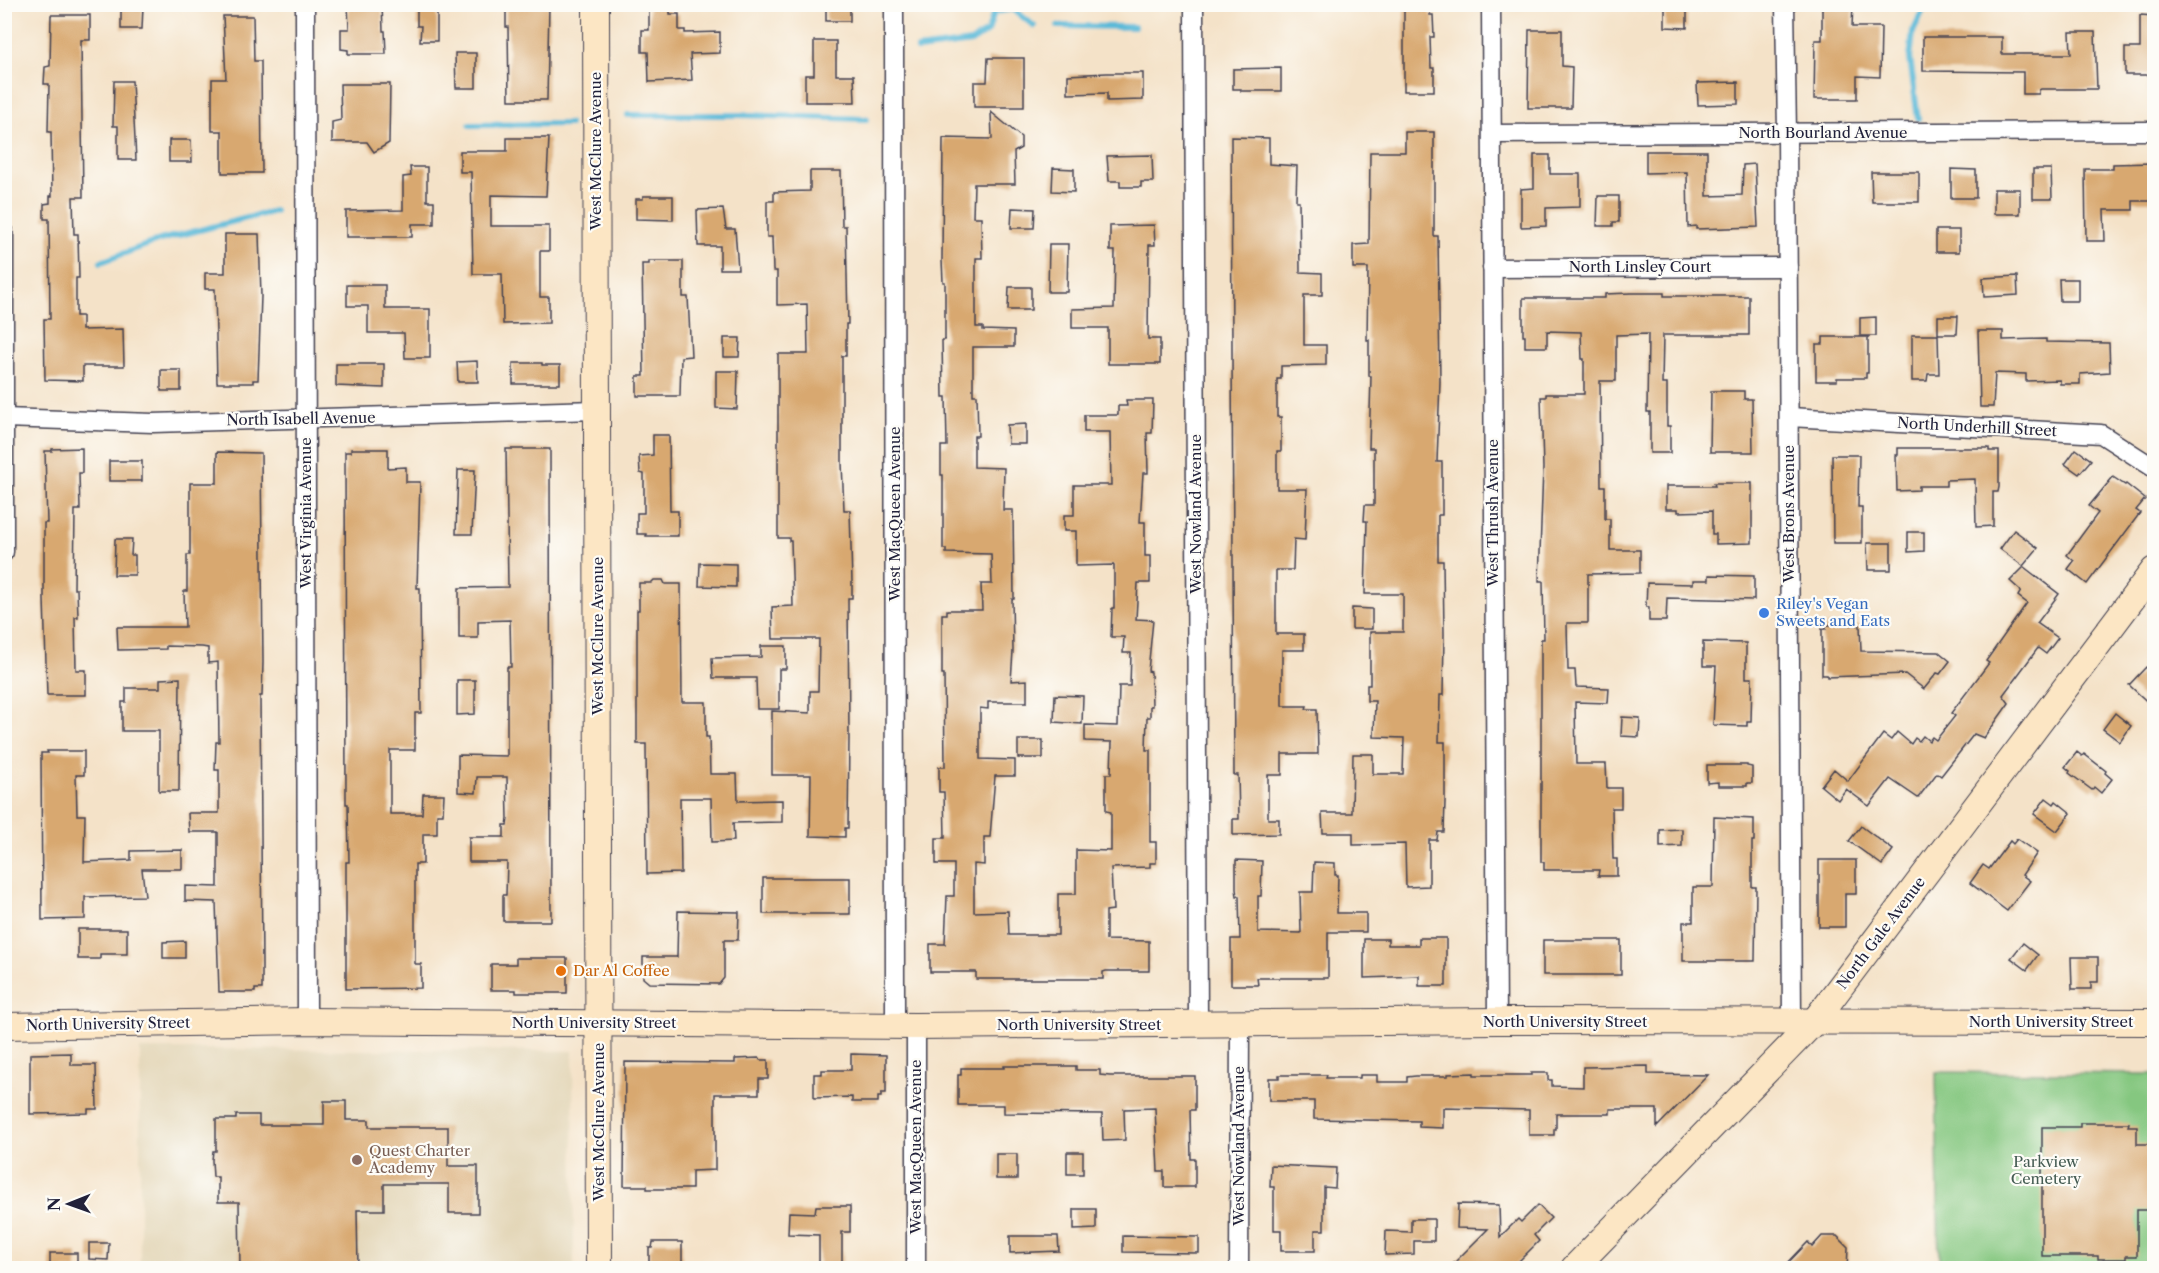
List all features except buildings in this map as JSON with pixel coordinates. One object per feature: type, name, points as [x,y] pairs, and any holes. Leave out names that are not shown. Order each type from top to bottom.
[{"type":"main road","name":"West McClure Avenue","points":[[596,4],[599,1269]]},
{"type":"main road","name":"North Gale Avenue","points":[[1574,1269],[1803,1023],[2154,570]]},
{"type":"main road","name":"North University Street","points":[[4,1026],[307,1021],[906,1025],[1497,1021],[2154,1022]]},
{"type":"street","name":"West Virginia Avenue","points":[[305,4],[307,1021]]},
{"type":"street","name":"West MacQueen Avenue","points":[[894,4],[906,1025],[916,1269]]},
{"type":"street","name":"West Nowland Avenue","points":[[1194,4],[1198,1024]]},
{"type":"street","name":"West Thrush Avenue","points":[[1491,4],[1497,1021]]},
{"type":"street","name":"West Brons Avenue","points":[[1785,4],[1789,417],[1803,1023]]},
{"type":"street","name":"North Bourland Avenue","points":[[1492,134],[2154,131]]},
{"type":"street","points":[[4,233],[4,552]]},
{"type":"street","name":"North Linsley Court","points":[[1492,268],[1788,267]]},
{"type":"street","name":"North Isabell Avenue","points":[[5,418],[153,423],[597,410]]},
{"type":"street","name":"North Underhill Street","points":[[1789,417],[2101,434],[2154,468]]},
{"type":"street","name":"West Nowland Avenue","points":[[1239,1269],[1240,1023]]},
{"type":"shaded area","name":"Quest Charter Academy","points":[[140,1049],[573,1051],[574,1268],[140,1268]]},
{"type":"green space","name":"Parkview Cemetery","points":[[1936,1072],[2154,1074],[2154,1268],[1939,1268]]},
{"type":"waterway","points":[[1918,119],[1910,58],[1913,32],[1928,4]]},
{"type":"waterway","points":[[918,49],[971,42],[988,31],[994,12],[1013,9],[1034,26]]},
{"type":"waterway","points":[[1058,26],[1134,27]]},
{"type":"waterway","points":[[628,115],[740,115],[866,119]]},
{"type":"waterway","points":[[470,125],[569,124]]},
{"type":"waterway","points":[[101,262],[160,240],[275,211]]},
{"type":"place","name":"Riley's Vegan Sweets and Eats","points":[[1764,613]]},
{"type":"place","name":"Dar Al Coffee","points":[[561,971]]},
{"type":"place","name":"Quest Charter Academy","points":[[357,1160]]}]
